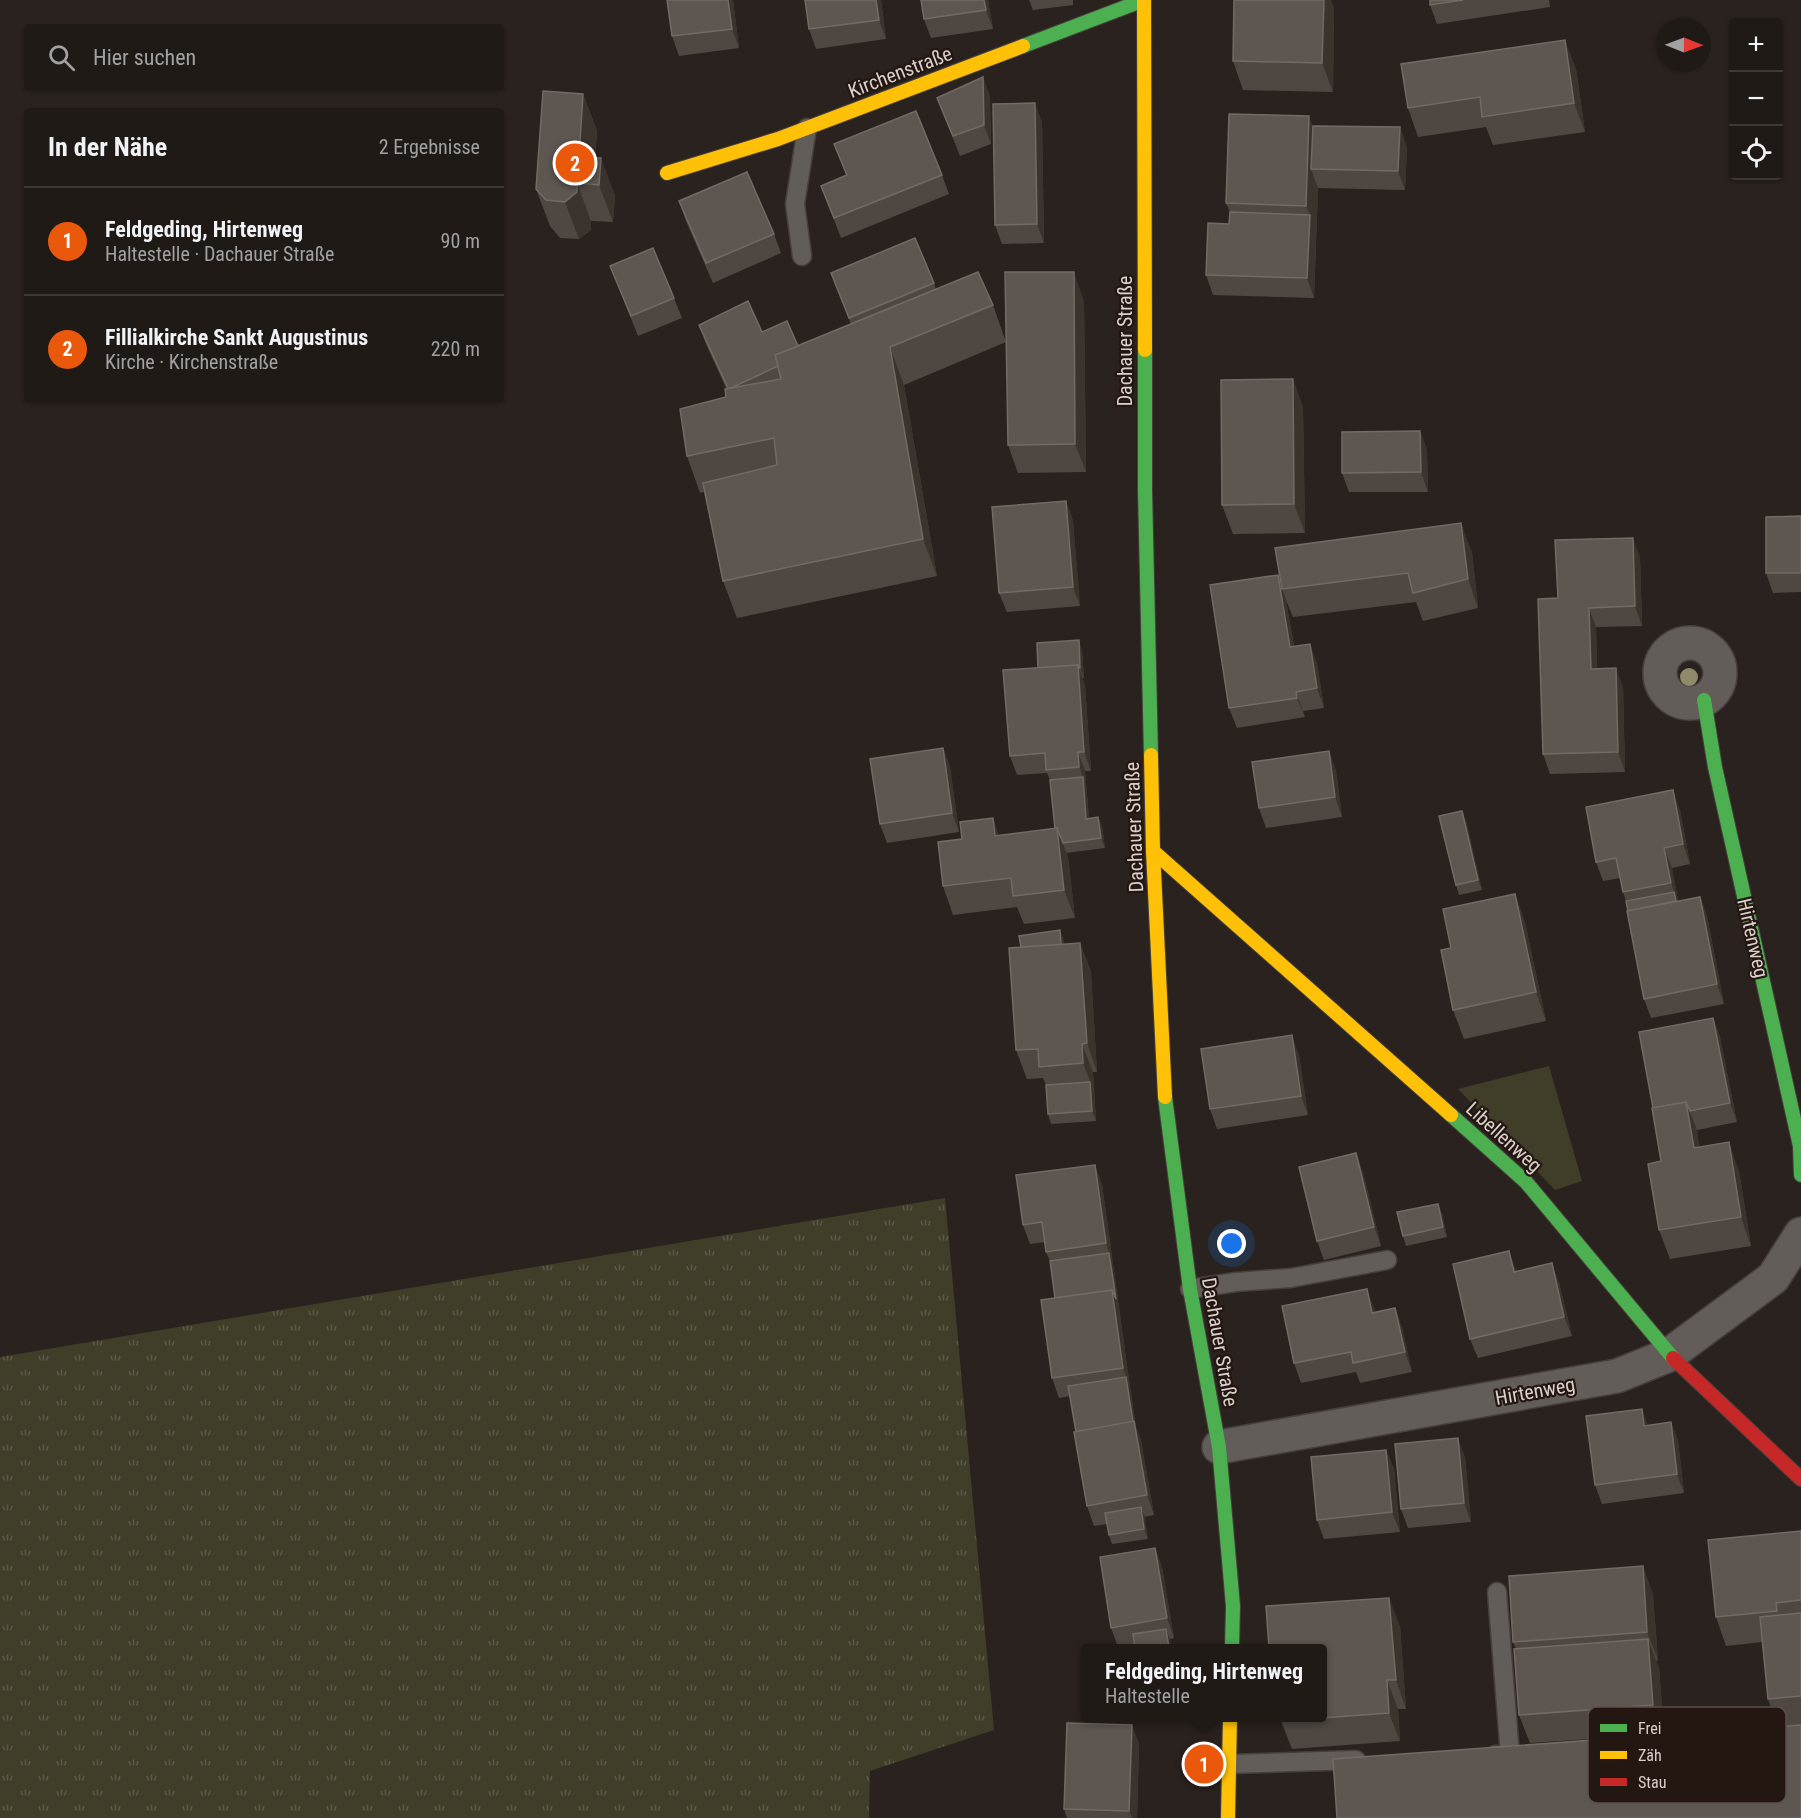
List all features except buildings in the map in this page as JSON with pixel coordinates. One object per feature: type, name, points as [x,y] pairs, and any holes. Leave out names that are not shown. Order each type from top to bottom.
[{"type":"street","name":"Kirchenstraße","points":[[667,173],[807,128],[1144,0]]},
{"type":"street","name":"Dachauer Straße","points":[[1144,0],[1145,478],[1153,851],[1164,1091],[1190,1289],[1220,1447],[1233,1606],[1232,1644]]},
{"type":"street","name":"Hirtenweg","points":[[1704,700],[1715,767],[1800,1146],[1801,1175]]},
{"type":"street","name":"Libellenweg","points":[[1153,851],[1526,1182],[1669,1355],[1801,1479]]},
{"type":"street","name":"Hirtenweg","points":[[1220,1447],[1617,1376],[1669,1355],[1773,1278],[1801,1234]]},
{"type":"street","points":[[1228,1818],[1230,1722]]},
{"type":"lane","points":[[802,256],[795,204],[807,128]]},
{"type":"lane","points":[[1190,1289],[1236,1282],[1291,1278],[1388,1260]]},
{"type":"lane","points":[[1475,1756],[1516,1754],[1497,1592]]},
{"type":"lane","points":[[1229,1764],[1370,1759]]},
{"type":"green space","points":[[1549,1066],[1582,1181],[1555,1190],[1458,1089]]},
{"type":"green space","points":[[945,1198],[994,1730],[870,1771],[869,1818],[0,1818],[0,1357]]},
{"type":"traffic: fast","points":[[1023,46],[1144,0]]},
{"type":"traffic: fast","points":[[1145,350],[1145,490],[1151,755]]},
{"type":"traffic: fast","points":[[1704,700],[1715,767],[1800,1146],[1801,1175]]},
{"type":"traffic: fast","points":[[1165,1097],[1190,1289],[1219,1447],[1233,1606],[1232,1644]]},
{"type":"traffic: fast","points":[[1451,1115],[1526,1182],[1673,1358]]},
{"type":"traffic: slow","points":[[1144,0],[1145,350]]},
{"type":"traffic: slow","points":[[667,173],[778,139],[1023,46]]},
{"type":"traffic: slow","points":[[1151,755],[1153,851],[1165,1097]]},
{"type":"traffic: slow","points":[[1153,851],[1451,1115]]},
{"type":"traffic: slow","points":[[1228,1818],[1230,1722]]},
{"type":"traffic: jam","points":[[1673,1358],[1801,1479]]},
{"type":"place","name":"Fillialkirche Sankt Augustinus","points":[[575,163]]},
{"type":"place","name":"Feldgeding, Hirtenweg","points":[[1204,1764]]}]
